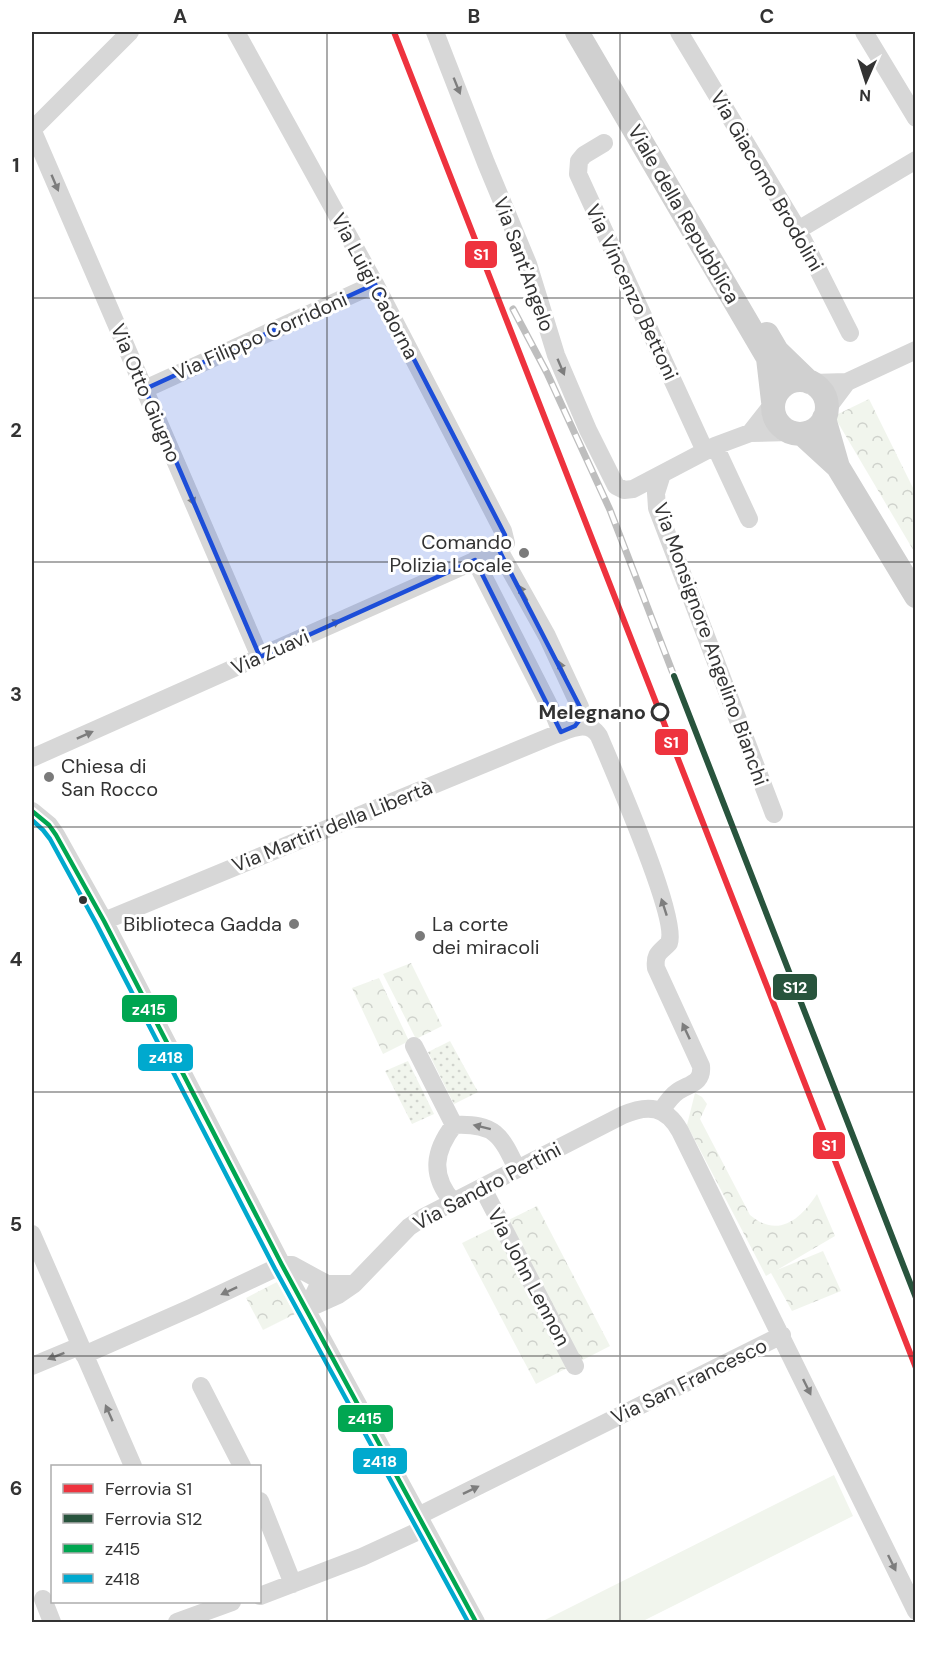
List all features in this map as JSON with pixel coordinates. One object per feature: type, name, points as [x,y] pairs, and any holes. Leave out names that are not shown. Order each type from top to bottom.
[{"type":"street","points":[[32,129],[130,32]]},
{"type":"street","name":"Via Luigi Cadorna","points":[[236,32],[375,284],[505,535],[502,546],[581,711],[581,718],[577,724],[561,732]]},
{"type":"street","name":"Via Sant'Angelo","points":[[435,32],[531,274],[556,355],[582,417],[614,483],[624,490],[633,489],[657,477]]},
{"type":"street","name":"Viale della Repubblica","points":[[577,32],[768,358],[774,415],[778,424],[796,433],[838,467]]},
{"type":"street","name":"Viale della Repubblica","points":[[590,32],[777,351],[823,394],[825,414],[838,467],[915,596]]},
{"type":"street","name":"Via Giacomo Brodolini","points":[[679,32],[798,230],[850,333]]},
{"type":"street","points":[[864,32],[915,118]]},
{"type":"street","name":"Via Otto Giugno","points":[[32,129],[260,657]]},
{"type":"street","name":"Via Vincenzo Bettoni","points":[[604,142],[582,157],[577,165],[578,174],[710,448],[749,519]]},
{"type":"street","points":[[798,230],[915,160]]},
{"type":"street","name":"Via Filippo Corridoni","points":[[145,389],[375,284]]},
{"type":"street","points":[[750,433],[773,403],[779,389],[786,384],[794,381],[847,382],[915,350]]},
{"type":"street","points":[[657,477],[710,448],[750,433],[812,431],[847,382]]},
{"type":"street","name":"Via Monsignore Angelino Bianchi","points":[[657,477],[657,508],[774,814]]},
{"type":"street","name":"Via Zuavi","points":[[32,758],[502,546]]},
{"type":"street","points":[[475,560],[561,732],[578,726],[596,730],[637,826],[671,929],[669,943],[660,950],[655,958],[656,968],[700,1062],[701,1074],[694,1083],[676,1093],[661,1111],[670,1117],[680,1131],[782,1335]]},
{"type":"street","name":"Via Martiri della Libertà","points":[[104,921],[316,831],[561,732]]},
{"type":"street","points":[[32,811],[49,825],[56,835],[104,921],[282,1265],[476,1623]]},
{"type":"street","points":[[414,1046],[454,1125]]},
{"type":"street","name":"Via Sandro Pertini","points":[[307,1309],[338,1295],[354,1284],[409,1227],[424,1216],[627,1113],[644,1109],[661,1111]]},
{"type":"street","points":[[454,1125],[476,1125],[496,1133],[504,1142],[517,1169]]},
{"type":"street","points":[[453,1202],[447,1195],[439,1176],[437,1160],[441,1144],[454,1125]]},
{"type":"street","name":"Via John Lennon","points":[[482,1187],[575,1366]]},
{"type":"street","points":[[32,1234],[38,1265],[82,1351],[132,1465]]},
{"type":"street","points":[[32,1365],[82,1351],[193,1307],[282,1265],[292,1265],[327,1284]]},
{"type":"street","points":[[307,1309],[317,1288],[327,1284],[354,1284]]},
{"type":"street","name":"Via San Francesco","points":[[261,1596],[362,1557],[422,1522],[782,1335],[915,1611]]},
{"type":"street","points":[[201,1386],[241,1465]]},
{"type":"street","points":[[261,1503],[294,1584]]},
{"type":"street","points":[[43,1599],[52,1623]]},
{"type":"street","points":[[177,1623],[195,1608],[226,1603]]},
{"type":"highlighted area","points":[[375,284],[505,535],[500,552],[580,707],[581,718],[575,726],[561,732],[475,560],[260,657],[145,389]]},
{"type":"green space","points":[[869,399],[915,492],[915,553],[834,416]]},
{"type":"green space","points":[[411,963],[442,1026],[416,1039],[383,974]]},
{"type":"green space","points":[[379,978],[409,1041],[383,1054],[352,988]]},
{"type":"green space","points":[[450,1041],[478,1092],[454,1104],[428,1052]]},
{"type":"green space","points":[[408,1061],[434,1114],[412,1124],[385,1071]]},
{"type":"green space","points":[[695,1093],[707,1104],[700,1119],[750,1215],[770,1225],[788,1223],[804,1211],[817,1194],[835,1236],[777,1270],[823,1251],[841,1291],[792,1311],[771,1273],[766,1276],[687,1125]]},
{"type":"green space","points":[[537,1206],[610,1346],[536,1384],[462,1243]]},
{"type":"green space","points":[[277,1282],[295,1314],[263,1330],[246,1298]]},
{"type":"green space","points":[[834,1475],[853,1516],[641,1622],[541,1622]]},
{"type":"railway","points":[[513,309],[547,373],[610,510],[674,676]]},
{"type":"rail line","name":"S1","points":[[394,32],[916,1368]]},
{"type":"rail line","name":"S12","points":[[674,676],[916,1298]]},
{"type":"transit line","name":"z415","points":[[32,811],[49,825],[56,835],[104,921],[282,1265],[476,1622]]},
{"type":"transit line","name":"z418","points":[[32,820],[50,839],[97,925],[275,1269],[468,1622]]},
{"type":"place","name":"Comando Polizia Locale","points":[[524,553]]},
{"type":"place","name":"Melegnano","points":[[660,712]]},
{"type":"place","name":"Chiesa di San Rocco","points":[[49,777]]},
{"type":"place","name":"Biblioteca Gadda","points":[[294,924]]},
{"type":"place","name":"La corte dei miracoli","points":[[420,936]]}]
